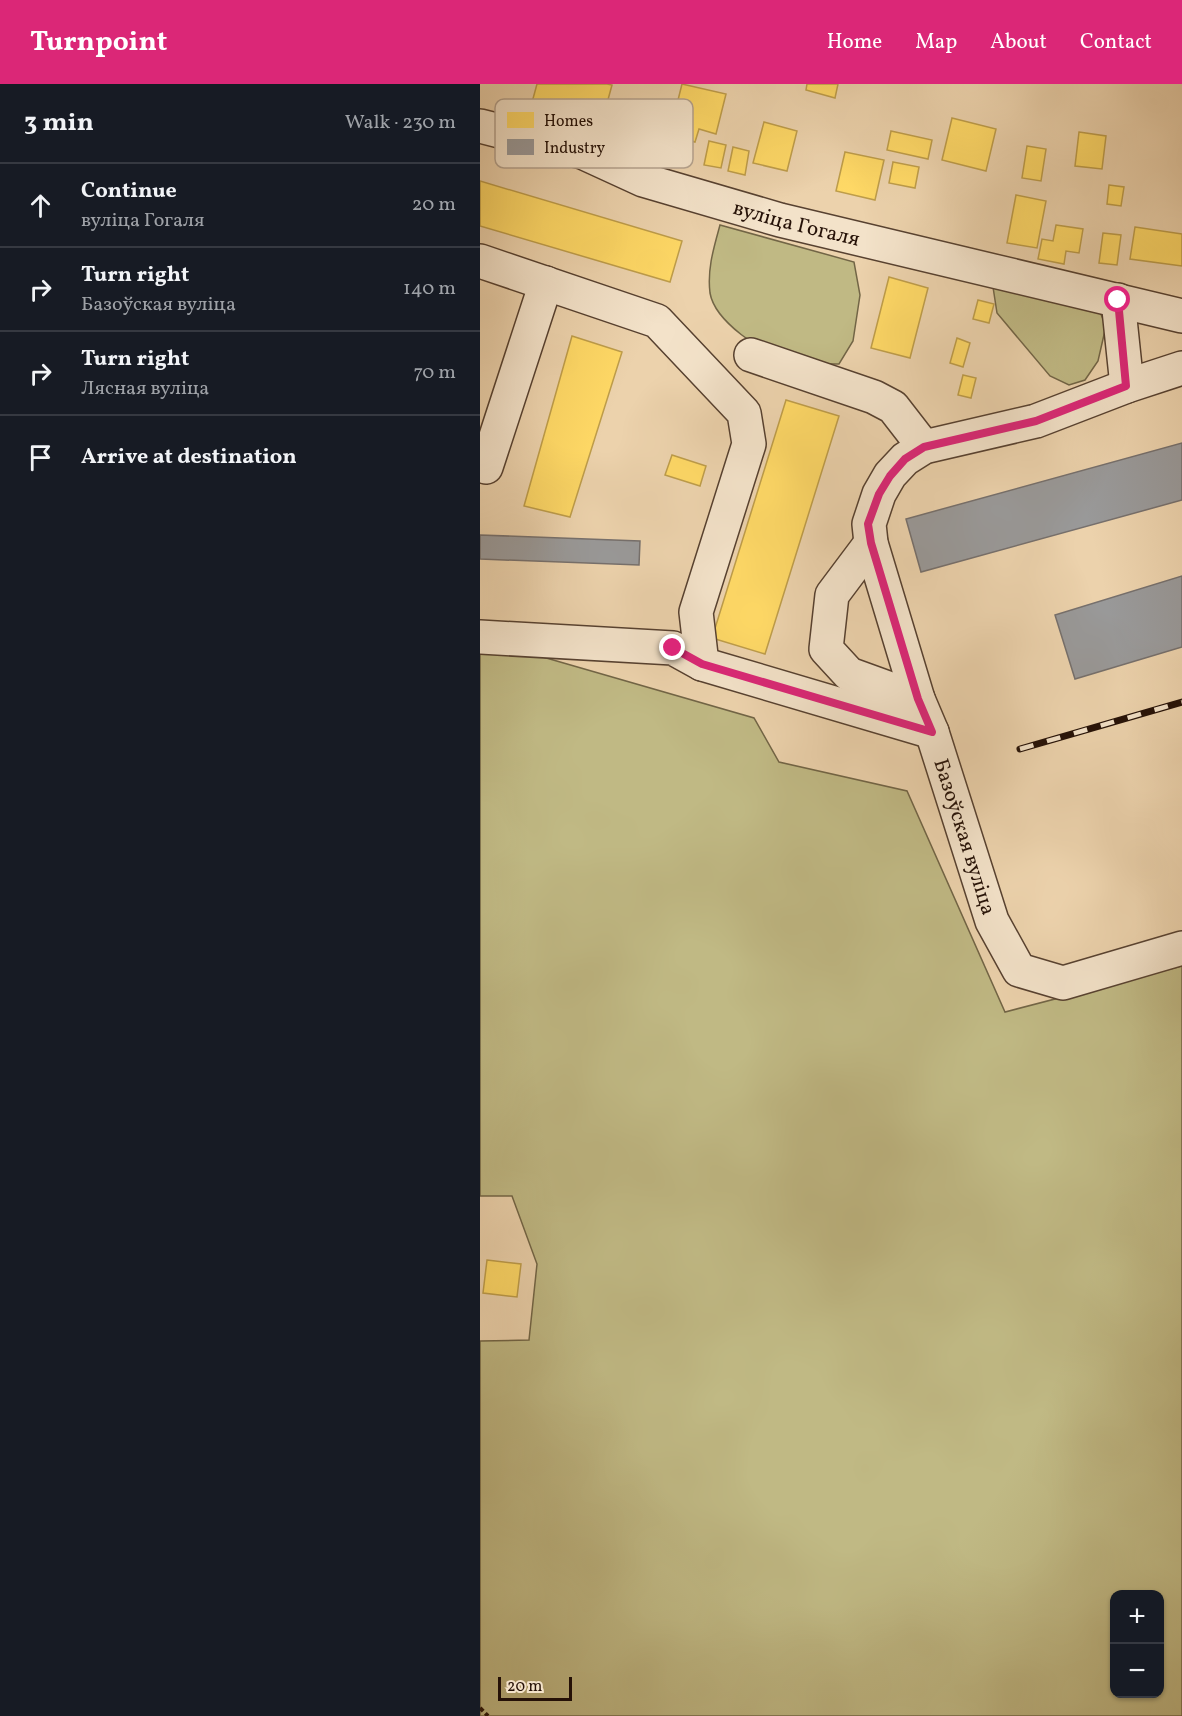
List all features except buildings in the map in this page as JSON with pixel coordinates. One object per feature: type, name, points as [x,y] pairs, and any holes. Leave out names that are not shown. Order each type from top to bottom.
[{"type":"street","name":"вуліца Гогаля","points":[[480,126],[495,130]]},
{"type":"street","name":"вуліца Гогаля","points":[[617,168],[643,180],[780,220],[1182,316]]},
{"type":"street","points":[[480,261],[657,321],[744,413],[748,444],[696,612],[702,664]]},
{"type":"street","points":[[486,467],[546,283]]},
{"type":"street","points":[[1118,300],[1126,386],[1182,368]]},
{"type":"street","points":[[751,354],[874,397],[893,407],[924,447]]},
{"type":"street","name":"Базоўская вуліца","points":[[1126,386],[1036,421],[924,447],[905,459],[890,476],[879,494],[868,524],[871,543],[918,699],[932,732],[992,921],[1019,970],[1063,983],[1182,948]]},
{"type":"street","points":[[871,543],[832,595],[826,649],[849,674],[918,699]]},
{"type":"street","points":[[480,637],[673,648],[702,664],[932,732]]},
{"type":"path","points":[[480,1708],[488,1716]]},
{"type":"shaded area","points":[[720,225],[854,262],[860,295],[853,341],[839,364],[800,363],[777,357],[741,334],[721,315],[714,304],[709,284],[712,258]]},
{"type":"shaded area","points":[[993,287],[1097,305],[1106,326],[1098,361],[1085,380],[1069,385],[1050,376],[997,313]]},
{"type":"shaded area","points":[[480,648],[529,653],[754,718],[779,762],[907,791],[1005,1012],[1182,966],[1182,1716],[480,1716],[480,1341],[529,1340],[537,1264],[512,1196],[480,1196]]},
{"type":"railway","points":[[1020,749],[1182,702]]},
{"type":"route","points":[[673,648],[702,664],[932,732],[918,699],[871,543],[868,524],[879,494],[890,476],[905,459],[924,447],[1036,421],[1126,386],[1118,300]]}]
